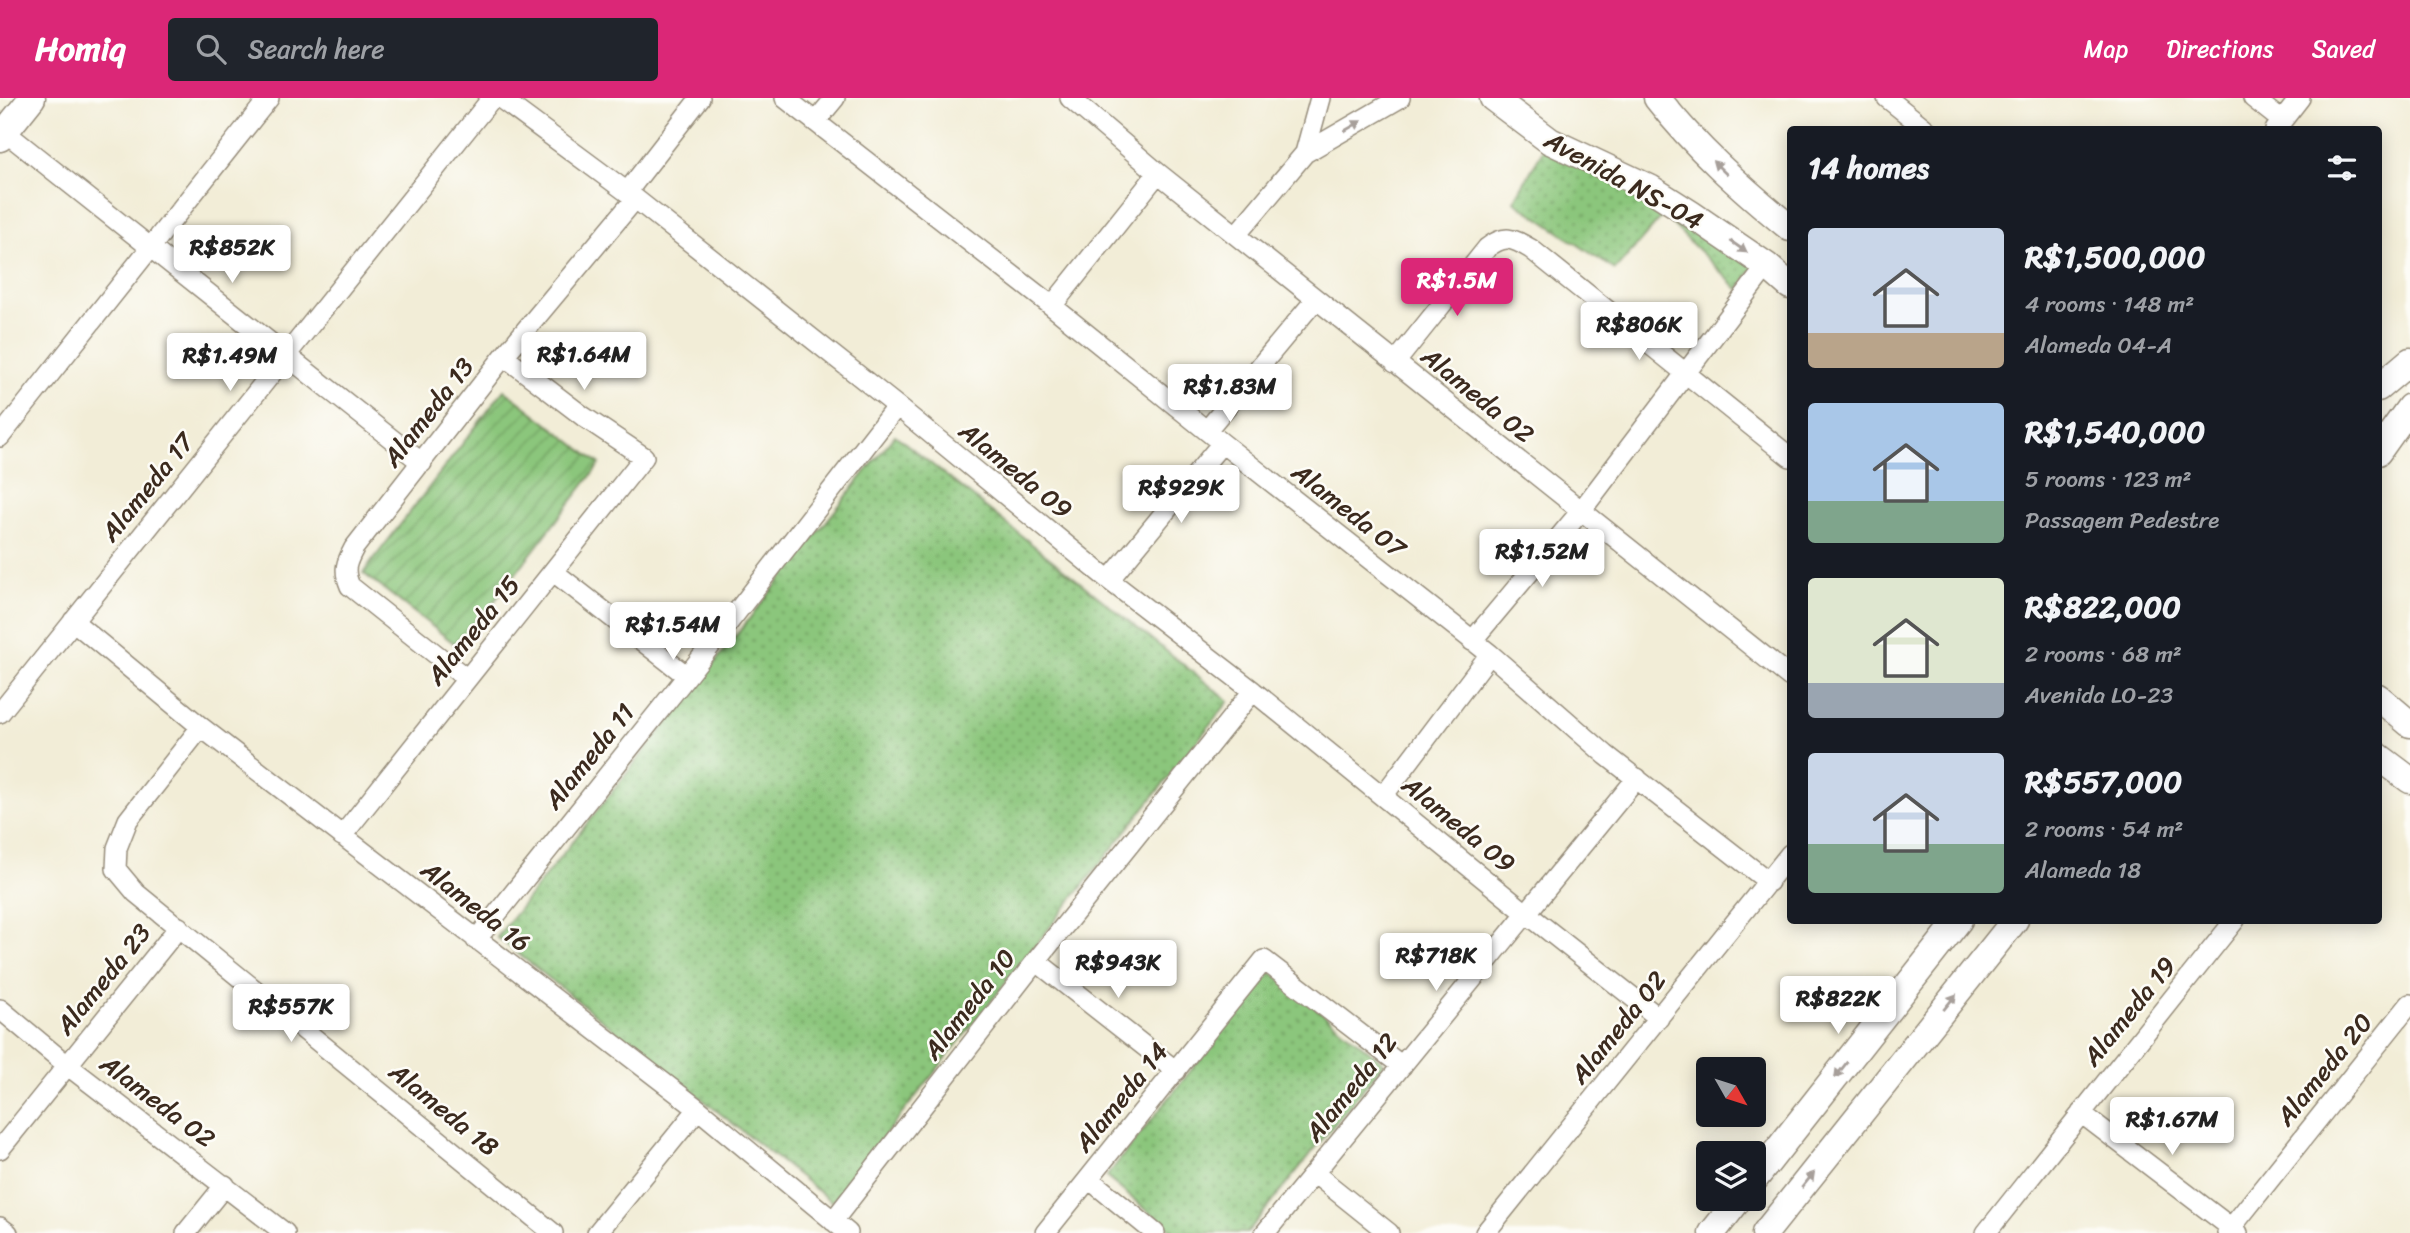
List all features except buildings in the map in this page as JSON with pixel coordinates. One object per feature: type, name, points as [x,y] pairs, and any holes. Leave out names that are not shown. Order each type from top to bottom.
[{"type":"street","points":[[32,98],[3,135],[152,246],[422,463]]},
{"type":"street","points":[[0,437],[269,98]]},
{"type":"street","name":"Alameda 17","points":[[0,713],[492,98]]},
{"type":"street","name":"Alameda 09","points":[[500,98],[631,196],[897,406],[1109,580],[1253,691],[1660,1018]]},
{"type":"street","name":"Alameda 13","points":[[467,679],[350,586],[344,574],[346,563],[354,548],[631,196],[700,98]]},
{"type":"street","name":"Alameda 07","points":[[785,98],[1490,654],[1606,755],[1769,882]]},
{"type":"street","points":[[816,121],[835,98]]},
{"type":"street","points":[[1305,153],[1320,98]]},
{"type":"street","points":[[1237,234],[1305,153],[1400,98]]},
{"type":"street","name":"Avenida NS-04","points":[[1493,98],[1550,141],[1650,188],[1767,266],[1787,283]]},
{"type":"street","name":"Avenida NS-04","points":[[1657,98],[1684,133],[1720,169],[1787,225]]},
{"type":"street","points":[[1887,98],[1922,126]]},
{"type":"street","points":[[2253,98],[2278,125],[2300,98]]},
{"type":"street","name":"Alameda 02","points":[[1079,101],[1158,173],[1787,675]]},
{"type":"street","points":[[1052,306],[1158,173]]},
{"type":"street","points":[[1395,363],[1487,248],[1498,240],[1507,238],[1531,249],[1787,455]]},
{"type":"street","points":[[1472,641],[1581,511],[1767,266]]},
{"type":"street","points":[[1207,430],[1316,299]]},
{"type":"street","name":"Alameda 15","points":[[342,836],[555,573],[644,457],[584,417],[504,356]]},
{"type":"street","points":[[2382,385],[2410,362]]},
{"type":"street","name":"Alameda 11","points":[[476,940],[687,676],[897,406]]},
{"type":"street","points":[[2382,446],[2410,407]]},
{"type":"street","points":[[1109,580],[1222,443]]},
{"type":"street","points":[[555,573],[687,676]]},
{"type":"street","name":"Alameda 16","points":[[73,621],[201,727],[698,1108],[840,1227]]},
{"type":"street","points":[[1382,796],[1490,654]]},
{"type":"street","name":"Alameda 10","points":[[840,1227],[1036,961],[1253,691]]},
{"type":"street","points":[[2382,700],[2410,723]]},
{"type":"street","name":"Alameda 18","points":[[201,727],[128,820],[117,848],[116,869],[136,892],[553,1233]]},
{"type":"street","points":[[2382,759],[2410,780]]},
{"type":"street","name":"Alameda 12","points":[[1265,1233],[1526,913],[1642,782]]},
{"type":"street","name":"Alameda 02","points":[[1485,1233],[1787,858]]},
{"type":"street","points":[[1766,1166],[1956,924]]},
{"type":"street","points":[[1765,1233],[2012,924]]},
{"type":"street","name":"Alameda 19","points":[[1986,1233],[2232,924]]},
{"type":"street","name":"Alameda 23","points":[[0,1149],[179,926]]},
{"type":"street","name":"Alameda 14","points":[[1045,1233],[1264,960],[1402,1066]]},
{"type":"street","points":[[1036,961],[1176,1071]]},
{"type":"street","name":"Alameda 20","points":[[2232,1231],[2410,1004]]},
{"type":"street","name":"Alameda 02","points":[[0,1009],[67,1065],[285,1233]]},
{"type":"street","points":[[597,1233],[698,1108]]},
{"type":"street","points":[[2081,1114],[2232,1231]]},
{"type":"street","points":[[1314,1173],[1389,1233]]},
{"type":"street","points":[[1088,1179],[1156,1233]]},
{"type":"street","points":[[186,1233],[225,1185]]},
{"type":"street","points":[[1712,1233],[1729,1211]]},
{"type":"street","points":[[0,1227],[8,1233]]},
{"type":"green space","points":[[1545,146],[1667,211],[1615,270],[1514,201]]},
{"type":"green space","points":[[1682,215],[1754,266],[1739,290],[1671,223]]},
{"type":"green space","points":[[504,390],[600,464],[459,647],[363,573]]},
{"type":"green space","points":[[895,435],[1229,701],[832,1202],[497,937]]},
{"type":"green space","points":[[1270,971],[1384,1063],[1247,1233],[1175,1233],[1106,1177]]}]
